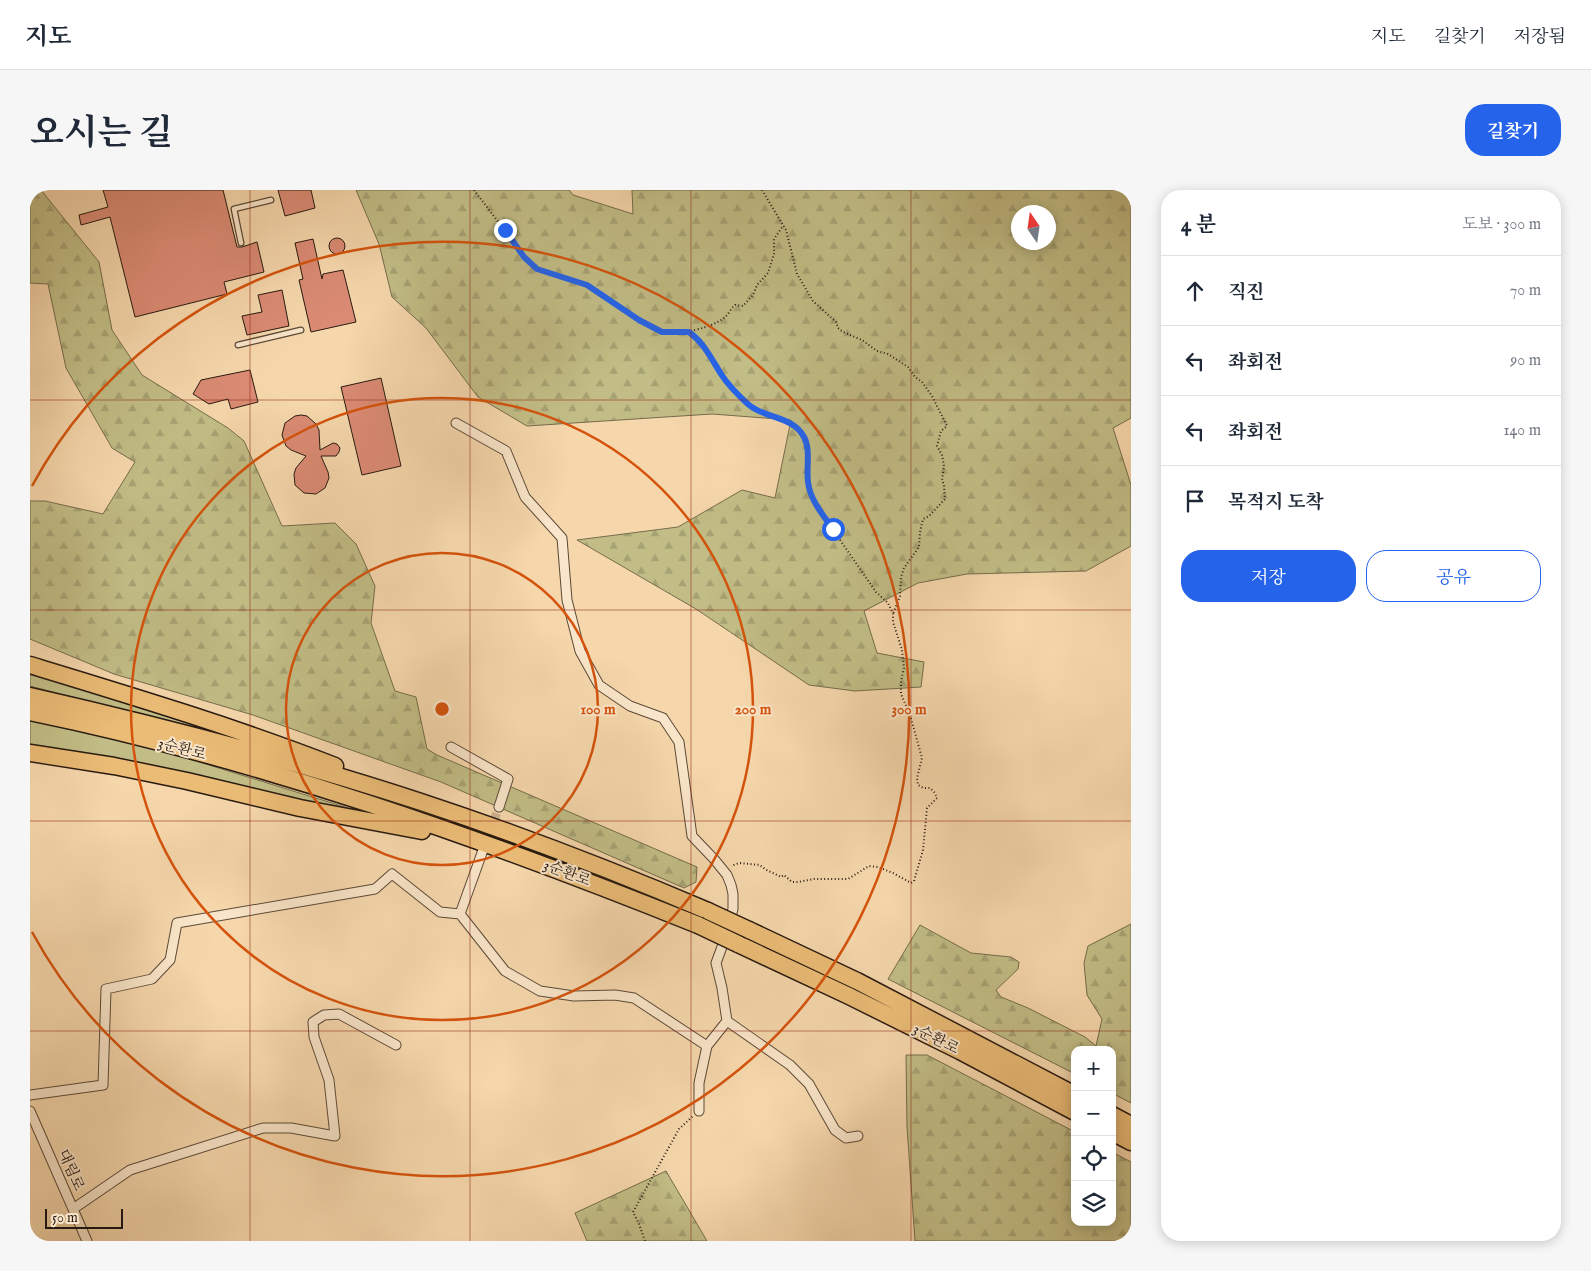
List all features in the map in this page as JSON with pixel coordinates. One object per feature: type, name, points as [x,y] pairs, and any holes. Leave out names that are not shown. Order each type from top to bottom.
[{"type":"highway","points":[[30,665],[276,743],[568,855]]},
{"type":"highway","name":"3순환로","points":[[30,696],[101,712],[256,752],[422,802],[616,873],[708,911],[865,986],[1071,1093]]},
{"type":"highway","name":"3순환로","points":[[30,712],[142,738],[260,770],[448,830],[487,848],[550,866],[698,925],[850,996],[1071,1110]]},
{"type":"highway","points":[[30,754],[114,766],[487,848]]},
{"type":"highway","points":[[1116,1117],[1131,1125]]},
{"type":"highway","points":[[1116,1134],[1131,1142]]},
{"type":"street","points":[[456,423],[506,451],[525,497],[562,538],[567,600],[580,651],[599,685],[630,706],[663,718],[679,742],[692,836],[727,875],[731,885],[733,909],[726,937],[716,963],[727,1021],[790,1065],[809,1084],[835,1130],[846,1138],[858,1136]]},
{"type":"street","points":[[451,747],[508,778],[499,807]]},
{"type":"street","points":[[460,914],[487,848]]},
{"type":"street","points":[[30,1095],[103,1085],[106,989],[152,979],[170,960],[177,923],[376,889],[392,874],[440,912],[460,914],[506,971],[540,991],[574,996],[615,995],[634,998],[707,1046]]},
{"type":"street","points":[[73,1209],[130,1170],[263,1128],[291,1128],[335,1136],[329,1080],[314,1037],[313,1022],[324,1015],[339,1014],[396,1045]]},
{"type":"street","points":[[699,1111],[699,1082],[707,1046],[727,1021]]},
{"type":"street","name":"대림로","points":[[30,1110],[87,1241]]},
{"type":"lane","points":[[241,244],[234,209],[271,200]]},
{"type":"lane","points":[[238,345],[301,330]]},
{"type":"path","points":[[474,190],[524,257],[537,269],[587,285],[639,320],[662,332],[689,332],[704,328],[726,317],[730,309],[736,305],[743,306],[757,285],[768,273],[774,254],[774,239],[784,226]]},
{"type":"path","points":[[727,875],[733,864],[751,863],[760,865],[764,870],[781,877],[784,875],[792,882],[814,879],[848,879],[869,866],[886,870],[911,883],[914,881],[923,850],[927,808],[937,798],[930,788],[923,788],[918,785],[917,778],[922,758],[910,715],[901,694],[901,680],[904,668],[902,650],[893,622],[893,614],[900,596],[901,577],[904,568],[919,547],[923,519],[929,516],[945,499],[942,480],[944,466],[942,455],[937,446],[941,431],[947,426],[932,396],[908,367],[888,354],[877,352],[862,340],[843,332],[838,328],[836,322],[813,301],[797,274],[784,226],[762,190]]},
{"type":"path","points":[[689,332],[703,342],[728,383],[749,404],[757,410],[795,425],[799,430],[806,443],[809,490],[820,510],[876,592],[888,604],[893,614]]},
{"type":"path","points":[[645,1241],[633,1212],[679,1129],[699,1111]]},
{"type":"green space","points":[[30,190],[41,190],[99,262],[112,330],[142,375],[228,428],[244,441],[282,526],[335,523],[356,544],[375,586],[371,623],[395,691],[416,697],[427,749],[697,867],[696,882],[684,888],[441,782],[253,715],[114,674],[30,639],[30,501],[45,501],[103,514],[135,462],[112,448],[66,368],[48,284],[30,283]]},
{"type":"green space","points":[[356,190],[569,190],[573,195],[633,214],[632,190],[1131,190],[1131,418],[1113,428],[1131,485],[1131,546],[1086,571],[967,574],[918,583],[864,611],[877,653],[924,662],[921,687],[855,691],[809,685],[696,609],[577,540],[678,527],[742,490],[775,498],[791,420],[712,414],[527,426],[478,397],[426,328],[392,297],[379,244]]},
{"type":"green space","points":[[30,671],[330,765],[30,686]]},
{"type":"green space","points":[[30,718],[167,752],[348,808],[348,812],[30,747]]},
{"type":"green space","points":[[1131,924],[1131,1103],[1116,1095],[1116,1046],[1096,1046],[1102,1019],[1087,995],[1084,963],[1088,946]]},
{"type":"green space","points":[[920,925],[971,953],[1011,957],[1019,962],[1018,969],[996,990],[1001,997],[1028,1008],[1085,1037],[1096,1046],[1071,1046],[1071,1072],[888,979]]},
{"type":"green space","points":[[906,1055],[927,1055],[1071,1130],[1071,1226],[1116,1226],[1116,1154],[1131,1162],[1131,1241],[915,1241],[907,1127]]},
{"type":"green space","points":[[666,1171],[707,1241],[587,1241],[575,1213]]},
{"type":"building","points":[[103,190],[223,190],[237,247],[257,242],[264,272],[224,282],[227,294],[135,317],[110,217],[81,225],[79,215],[108,207]]},
{"type":"building","points":[[278,190],[311,190],[315,208],[285,216]]},
{"type":"building","points":[[337,238],[343,240],[345,246],[343,252],[337,254],[331,252],[329,246],[331,240]]},
{"type":"building","points":[[313,239],[322,279],[323,274],[343,270],[356,322],[311,332],[299,280],[303,279],[295,243]]},
{"type":"building","points":[[282,290],[289,326],[247,335],[242,316],[262,312],[258,295]]},
{"type":"building","points":[[250,370],[258,402],[231,409],[228,399],[209,404],[193,394],[201,380]]},
{"type":"building","points":[[381,378],[401,466],[362,475],[341,387]]},
{"type":"building","points":[[295,416],[307,416],[316,424],[319,430],[320,450],[333,443],[337,444],[340,448],[336,456],[321,456],[329,478],[325,488],[316,494],[304,493],[295,485],[294,474],[296,468],[306,456],[286,446],[282,435],[285,423]]},
{"type":"tunnel","points":[[484,847],[499,807]]},
{"type":"route","points":[[505,230],[524,257],[537,269],[587,285],[639,320],[662,332],[689,332],[703,342],[720,373],[749,404],[757,410],[795,425],[806,443],[809,490],[833,529]]}]
